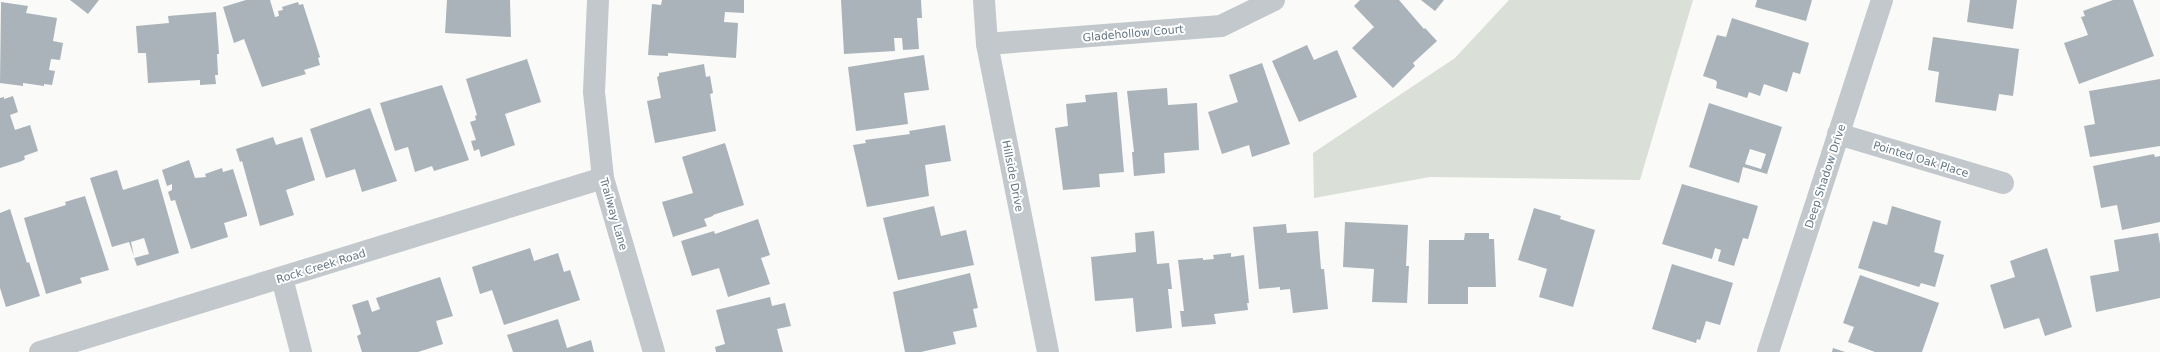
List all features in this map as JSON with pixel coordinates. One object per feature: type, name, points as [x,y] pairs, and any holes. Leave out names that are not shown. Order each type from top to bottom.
[{"type":"street","name":"Trailway Lane","points":[[598,0],[594,92],[603,178],[654,352]]},
{"type":"street","name":"Hillside Drive","points":[[984,0],[987,44],[1048,352]]},
{"type":"street","name":"Gladehollow Court","points":[[987,44],[1221,26],[1274,0]]},
{"type":"street","name":"Deep Shadow Drive","points":[[1768,352],[1882,0]]},
{"type":"street","name":"Pointed Oak Place","points":[[1838,134],[2003,183]]},
{"type":"street","name":"Rock Creek Road","points":[[40,352],[603,178]]},
{"type":"street","points":[[282,278],[301,352]]},
{"type":"shaded area","points":[[1509,0],[1693,0],[1640,180],[1430,177],[1314,198],[1313,153],[1455,58]]},
{"type":"building","points":[[70,0],[99,0],[88,14]]},
{"type":"building","points":[[246,0],[270,0],[275,17],[279,16],[278,11],[283,10],[282,7],[298,2],[299,5],[303,4],[320,57],[318,58],[320,65],[304,70],[306,74],[262,87],[244,39],[234,43],[223,7]]},
{"type":"building","points":[[447,0],[510,0],[511,37],[445,33]]},
{"type":"building","points":[[662,0],[744,0],[744,13],[725,12],[724,22],[738,23],[736,58],[668,53],[668,56],[648,55],[652,4],[661,5]]},
{"type":"building","points":[[841,0],[921,0],[922,18],[917,18],[919,49],[903,50],[902,38],[894,38],[895,51],[844,54]]},
{"type":"building","points":[[1360,0],[1399,0],[1424,29],[1425,28],[1437,41],[1413,63],[1415,66],[1393,88],[1352,48],[1374,27],[1354,6]]},
{"type":"building","points":[[1421,0],[1444,0],[1435,11]]},
{"type":"building","points":[[1757,0],[1812,0],[1806,21],[1755,7]]},
{"type":"building","points":[[1970,0],[2017,0],[2013,29],[1967,22]]},
{"type":"building","points":[[2113,0],[2133,0],[2154,56],[2079,84],[2064,43],[2088,35],[2081,17],[2085,16],[2083,11]]},
{"type":"building","points":[[1,2],[28,6],[26,13],[57,18],[53,41],[63,43],[60,60],[51,59],[49,70],[55,71],[52,85],[44,84],[44,86],[23,83],[23,86],[0,83]]},
{"type":"building","points":[[216,12],[219,54],[217,54],[218,75],[215,75],[216,84],[200,85],[200,80],[148,83],[146,53],[138,53],[136,26],[169,23],[168,16]]},
{"type":"building","points":[[1732,18],[1809,43],[1800,74],[1793,72],[1787,92],[1764,84],[1760,96],[1749,92],[1747,98],[1716,88],[1717,82],[1715,80],[1703,76],[1717,35],[1726,37]]},
{"type":"building","points":[[1933,37],[2019,49],[2013,96],[1999,94],[1996,111],[1935,102],[1939,72],[1928,70]]},
{"type":"building","points":[[1307,45],[1314,60],[1337,50],[1357,97],[1299,122],[1272,61]]},
{"type":"building","points":[[924,55],[929,90],[904,93],[908,124],[856,131],[848,67]]},
{"type":"building","points":[[527,59],[541,102],[505,114],[515,145],[481,157],[479,149],[474,151],[471,141],[476,140],[470,122],[476,120],[475,116],[477,115],[466,79]]},
{"type":"building","points":[[1262,63],[1290,144],[1252,157],[1249,145],[1222,154],[1208,112],[1238,102],[1229,75]]},
{"type":"building","points":[[704,64],[706,77],[710,76],[713,93],[710,94],[716,131],[655,143],[647,101],[661,98],[657,77],[659,76],[659,73]]},
{"type":"building","points":[[2160,79],[2160,146],[2090,157],[2084,126],[2095,124],[2089,91]]},
{"type":"building","points":[[442,85],[469,160],[434,171],[432,166],[415,172],[408,147],[395,151],[380,103]]},
{"type":"building","points":[[1167,88],[1168,105],[1197,103],[1199,150],[1164,153],[1165,173],[1134,176],[1132,152],[1134,152],[1127,91]]},
{"type":"building","points":[[1117,92],[1124,172],[1099,174],[1100,187],[1063,190],[1055,128],[1068,126],[1066,104],[1086,102],[1085,95]]},
{"type":"building","points":[[13,96],[18,112],[10,115],[15,130],[30,125],[38,151],[24,156],[25,159],[22,161],[0,168],[0,98],[4,97],[4,99]]},
{"type":"building","points":[[1709,103],[1782,127],[1767,174],[1743,167],[1739,183],[1689,167]],"holes":[[[1750,149],[1766,154],[1761,169],[1745,164]]]},
{"type":"building","points":[[370,108],[397,181],[362,192],[355,169],[326,178],[310,129]]},
{"type":"building","points":[[945,125],[951,161],[925,165],[929,196],[867,207],[853,145],[866,143],[865,140],[910,134],[909,131]]},
{"type":"building","points":[[273,137],[276,145],[302,137],[315,180],[286,190],[294,215],[260,226],[242,161],[240,162],[236,149]]},
{"type":"building","points":[[725,143],[744,205],[704,219],[707,226],[673,237],[662,202],[693,193],[682,157]]},
{"type":"building","points":[[2154,154],[2155,157],[2160,156],[2160,222],[2122,230],[2117,205],[2101,208],[2093,166]]},
{"type":"building","points":[[189,160],[195,178],[206,177],[205,174],[222,168],[223,172],[233,169],[247,214],[247,216],[224,223],[228,237],[191,249],[175,200],[171,201],[168,192],[172,190],[172,184],[167,186],[162,170]]},
{"type":"building","points":[[117,170],[123,190],[158,179],[179,253],[137,266],[134,258],[149,254],[144,238],[131,242],[134,256],[129,242],[112,247],[90,178]]},
{"type":"building","points":[[1682,184],[1758,206],[1748,239],[1743,238],[1734,266],[1718,261],[1721,250],[1715,248],[1712,259],[1662,244]]},
{"type":"building","points":[[85,196],[109,270],[80,278],[82,283],[46,294],[24,218],[66,205],[65,202]]},
{"type":"building","points":[[934,206],[941,236],[966,230],[974,265],[898,280],[883,218]]},
{"type":"building","points":[[1892,206],[1941,221],[1934,252],[1944,255],[1935,287],[1921,283],[1919,287],[1858,268],[1873,221],[1887,225]]},
{"type":"building","points":[[1534,208],[1561,216],[1560,219],[1595,230],[1573,307],[1539,297],[1547,269],[1518,260]]},
{"type":"building","points":[[10,209],[27,263],[29,262],[40,296],[6,307],[0,288],[0,213]]},
{"type":"building","points":[[758,219],[770,255],[761,258],[770,284],[728,297],[719,268],[692,276],[681,241],[714,231],[715,234]]},
{"type":"building","points":[[1345,222],[1408,225],[1406,266],[1409,266],[1407,303],[1372,302],[1374,269],[1343,267]]},
{"type":"building","points":[[1286,224],[1287,233],[1318,231],[1321,269],[1324,269],[1328,309],[1293,313],[1290,289],[1280,290],[1280,287],[1259,289],[1253,227]]},
{"type":"building","points":[[1154,231],[1157,264],[1169,263],[1172,289],[1168,289],[1172,328],[1136,332],[1133,298],[1095,301],[1091,257],[1136,252],[1135,233]]},
{"type":"building","points":[[1465,233],[1489,233],[1489,239],[1494,239],[1496,287],[1468,287],[1468,304],[1428,304],[1429,240],[1464,240]]},
{"type":"building","points":[[2158,233],[2160,244],[2160,298],[2096,312],[2090,276],[2119,271],[2114,240]]},
{"type":"building","points":[[530,248],[534,261],[558,253],[564,272],[570,270],[580,300],[504,325],[492,290],[480,294],[472,267]]},
{"type":"building","points":[[2047,248],[2072,327],[2045,336],[2039,318],[2004,329],[1990,285],[2015,277],[2010,261]]},
{"type":"building","points":[[1231,253],[1231,257],[1244,255],[1249,303],[1247,303],[1248,310],[1214,314],[1216,324],[1182,327],[1180,311],[1184,311],[1178,260],[1203,258],[1203,260],[1214,259],[1213,255]]},
{"type":"building","points":[[1672,264],[1733,283],[1720,325],[1706,321],[1700,340],[1697,339],[1696,343],[1652,329]]},
{"type":"building","points":[[970,273],[978,308],[973,309],[977,327],[953,332],[956,344],[921,352],[905,352],[893,292]]},
{"type":"building","points":[[1860,275],[1939,303],[1922,352],[1875,352],[1848,342],[1854,327],[1843,323]]},
{"type":"building","points":[[440,277],[453,316],[436,321],[443,344],[418,352],[362,352],[357,336],[361,334],[352,305],[368,300],[372,312],[380,309],[376,298]]},
{"type":"building","points":[[770,297],[772,306],[785,303],[791,326],[777,329],[783,352],[716,352],[715,347],[725,344],[716,310]]},
{"type":"building","points":[[558,319],[567,348],[591,340],[594,352],[513,352],[507,335]]},
{"type":"building","points":[[1833,348],[1845,352],[1832,352]]}]
